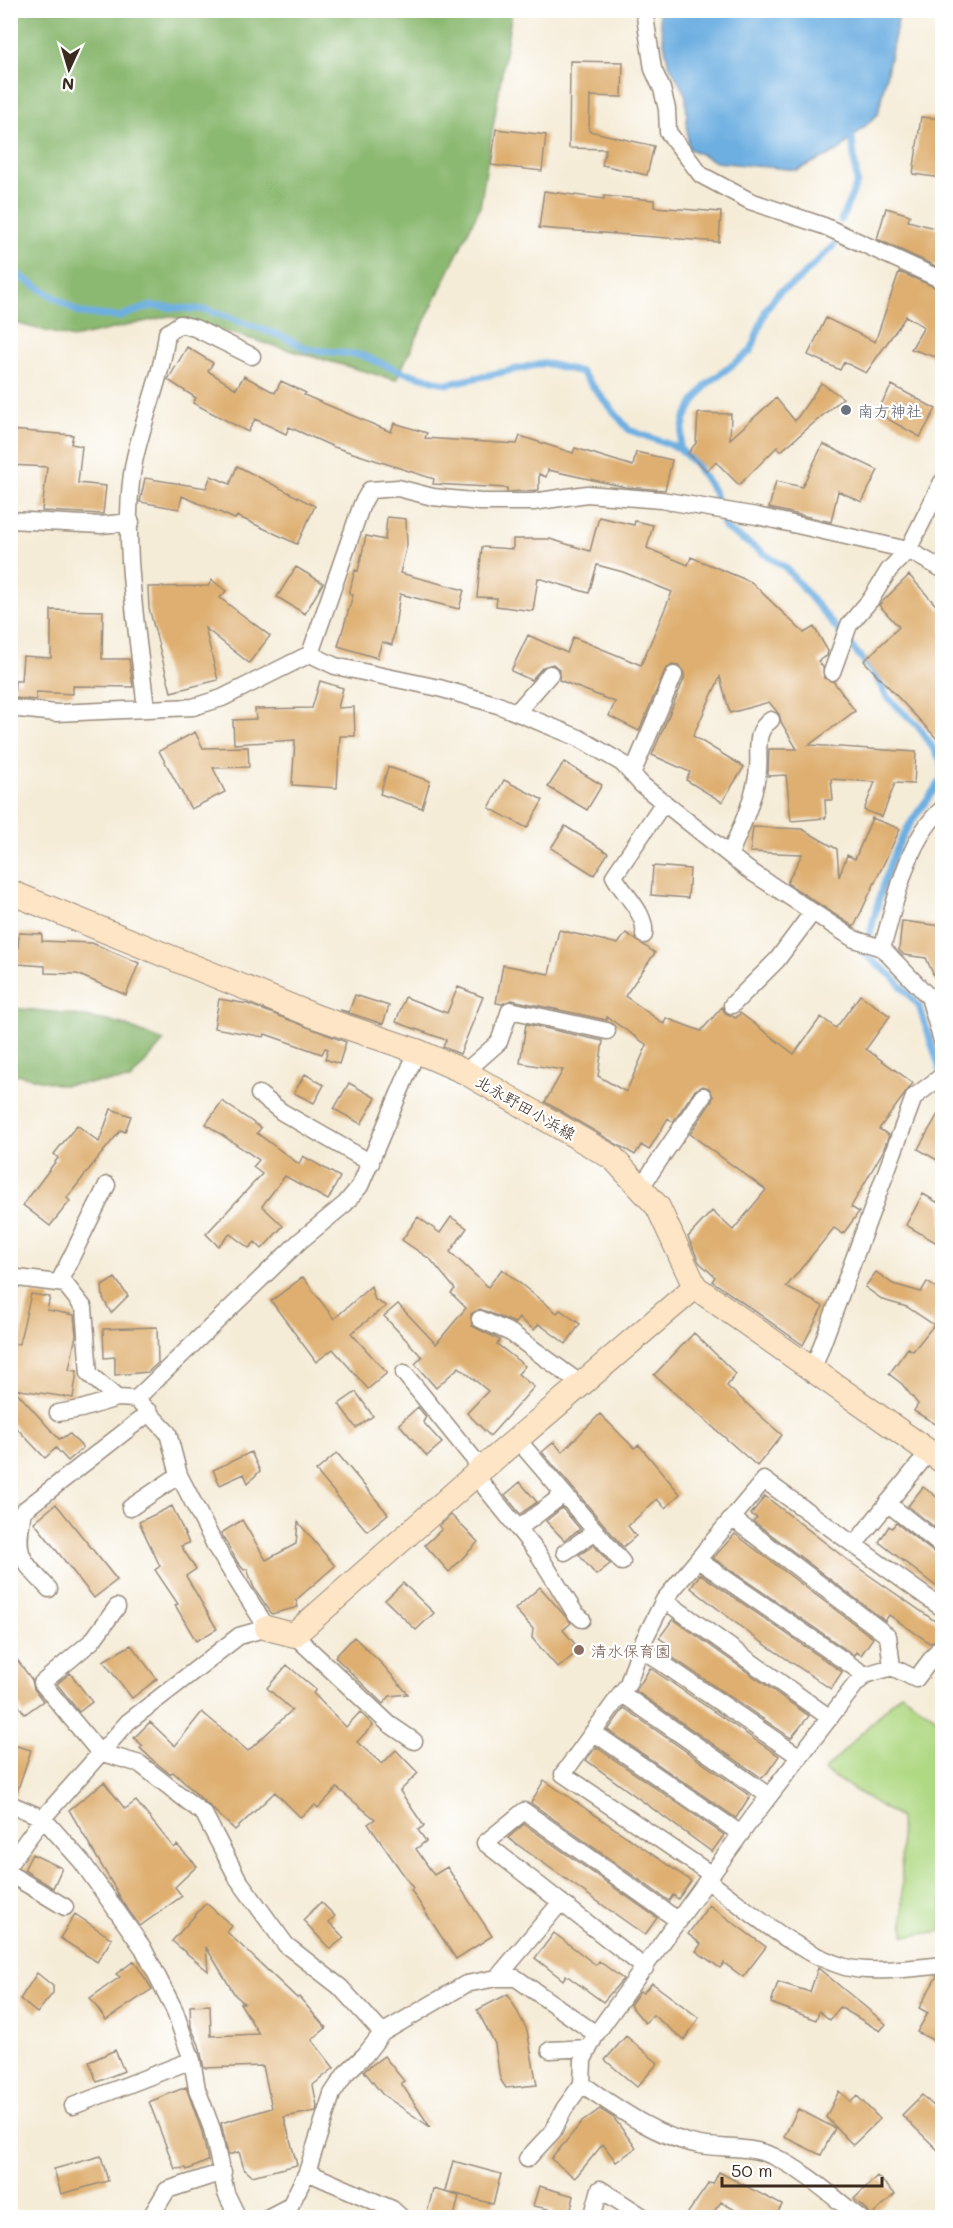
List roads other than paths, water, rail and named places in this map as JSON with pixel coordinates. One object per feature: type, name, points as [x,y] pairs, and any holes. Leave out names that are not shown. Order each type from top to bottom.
[{"type":"main road","name":"北永野田小浜線","points":[[10,891],[318,1017],[417,1051],[465,1071],[613,1158],[658,1207],[695,1287]]},
{"type":"main road","points":[[267,1628],[294,1635],[478,1472],[695,1287],[936,1457]]},
{"type":"street","points":[[644,10],[653,69],[662,89],[667,109],[668,132],[701,175],[750,201],[824,226],[942,280]]},
{"type":"street","points":[[146,709],[133,593],[131,522],[134,463],[164,355],[167,333],[180,324],[195,328],[252,356]]},
{"type":"street","points":[[832,672],[849,624],[871,599],[889,570],[908,550],[942,482]]},
{"type":"street","points":[[10,708],[57,713],[193,707],[222,698],[310,654],[370,490],[398,488],[433,497],[481,502],[533,502],[586,494],[662,500],[733,512],[908,550],[942,569]]},
{"type":"street","points":[[10,519],[101,525],[131,522]]},
{"type":"street","points":[[310,654],[335,666],[439,688],[517,712],[579,738],[622,763],[664,802],[747,870],[854,939],[882,948],[929,997],[942,1041]]},
{"type":"street","points":[[517,712],[550,674]]},
{"type":"street","points":[[632,774],[674,675]]},
{"type":"street","points":[[730,854],[753,795],[758,770],[759,733],[762,726],[771,720]]},
{"type":"street","points":[[644,935],[645,929],[635,907],[614,876],[664,802]]},
{"type":"street","points":[[882,948],[910,857],[933,818],[942,809]]},
{"type":"street","points":[[732,1005],[777,960],[812,913]]},
{"type":"street","points":[[465,1071],[499,1042],[510,1010],[607,1031]]},
{"type":"street","points":[[136,1399],[300,1241],[345,1204],[360,1186],[417,1051]]},
{"type":"street","points":[[813,1369],[914,1097],[942,1076]]},
{"type":"street","points":[[259,1094],[282,1112],[371,1163]]},
{"type":"street","points":[[640,1187],[703,1096]]},
{"type":"street","points":[[59,1282],[107,1185]]},
{"type":"street","points":[[10,1277],[65,1284],[84,1308],[89,1374],[117,1398]]},
{"type":"street","points":[[480,1319],[511,1333],[581,1384]]},
{"type":"street","points":[[404,1373],[478,1472],[582,1619]]},
{"type":"street","points":[[10,1863],[43,1818],[99,1752],[128,1722],[239,1636],[267,1628],[217,1549],[179,1475],[168,1433],[150,1412],[136,1399],[117,1398],[58,1413]]},
{"type":"street","points":[[49,1589],[21,1559],[18,1539],[23,1510],[150,1412]]},
{"type":"street","points":[[517,1439],[622,1562]]},
{"type":"street","points":[[854,1545],[887,1503],[936,1457]]},
{"type":"street","points":[[130,1508],[179,1475]]},
{"type":"street","points":[[942,1608],[764,1480],[664,1600],[640,1648],[628,1684],[563,1774],[710,1878],[804,1949],[847,1968],[909,1970],[942,1965]]},
{"type":"street","points":[[518,1529],[564,1494]]},
{"type":"street","points":[[887,1503],[942,1546]]},
{"type":"street","points":[[732,1518],[888,1636],[892,1667]]},
{"type":"street","points":[[565,1552],[596,1531]]},
{"type":"street","points":[[698,1560],[865,1675]]},
{"type":"street","points":[[664,1600],[830,1718]]},
{"type":"street","points":[[117,1607],[92,1641],[42,1683],[99,1752],[140,1764],[204,1814],[238,1879],[286,1944],[340,1987],[382,2033]]},
{"type":"street","points":[[294,1635],[389,1724],[414,1742]]},
{"type":"street","points":[[526,2159],[553,2132],[564,2109],[582,2084],[583,2060],[592,2041],[769,1796],[830,1718],[865,1675],[892,1667],[916,1679],[942,1646]]},
{"type":"street","points":[[640,1648],[800,1757]]},
{"type":"street","points":[[621,1693],[769,1796]]},
{"type":"street","points":[[593,1732],[741,1834]]},
{"type":"street","points":[[10,1804],[43,1818],[82,1862],[143,1948],[174,2009],[192,2060],[197,2089],[212,2129],[226,2193],[238,2217]]},
{"type":"street","points":[[645,1968],[485,1843],[524,1810],[679,1921]]},
{"type":"street","points":[[10,1874],[65,1907]]},
{"type":"street","points":[[497,1978],[561,1902]]},
{"type":"street","points":[[267,2217],[290,2205],[307,2172],[332,2094],[382,2033],[466,1984],[497,1978],[516,1978],[592,2041]]},
{"type":"street","points":[[550,2050],[592,2041]]},
{"type":"street","points":[[73,2106],[192,2060]]},
{"type":"street","points":[[582,2084],[618,2109],[677,2139],[700,2145],[740,2148],[772,2156],[811,2180],[860,2217]]},
{"type":"street","points":[[150,2217],[167,2190],[223,2172]]},
{"type":"street","points":[[307,2172],[392,2209],[402,2217]]},
{"type":"street","points":[[592,2217],[600,2189],[645,2217]]},
{"type":"water","points":[[658,11],[900,11],[878,114],[838,151],[797,170],[716,162],[688,148],[686,96],[668,62]]},
{"type":"waterway","points":[[841,220],[857,183],[852,138]]},
{"type":"waterway","points":[[679,448],[685,418],[707,384],[751,351],[766,309],[779,292],[797,281],[834,245]]},
{"type":"waterway","points":[[10,270],[80,313],[118,317],[151,306],[207,310],[284,337],[307,349],[361,355],[400,371],[447,384],[545,363],[581,372],[629,430],[679,448],[696,465],[714,492],[725,528],[786,568],[873,672],[887,697],[919,727],[941,760],[942,775]]},
{"type":"waterway","points":[[942,779],[911,821],[896,850],[880,894],[865,954],[892,976],[919,1006],[942,1075]]},
{"type":"place","name":"南方神社","points":[[846,410]]},
{"type":"place","name":"清水保育園","points":[[579,1650]]}]
